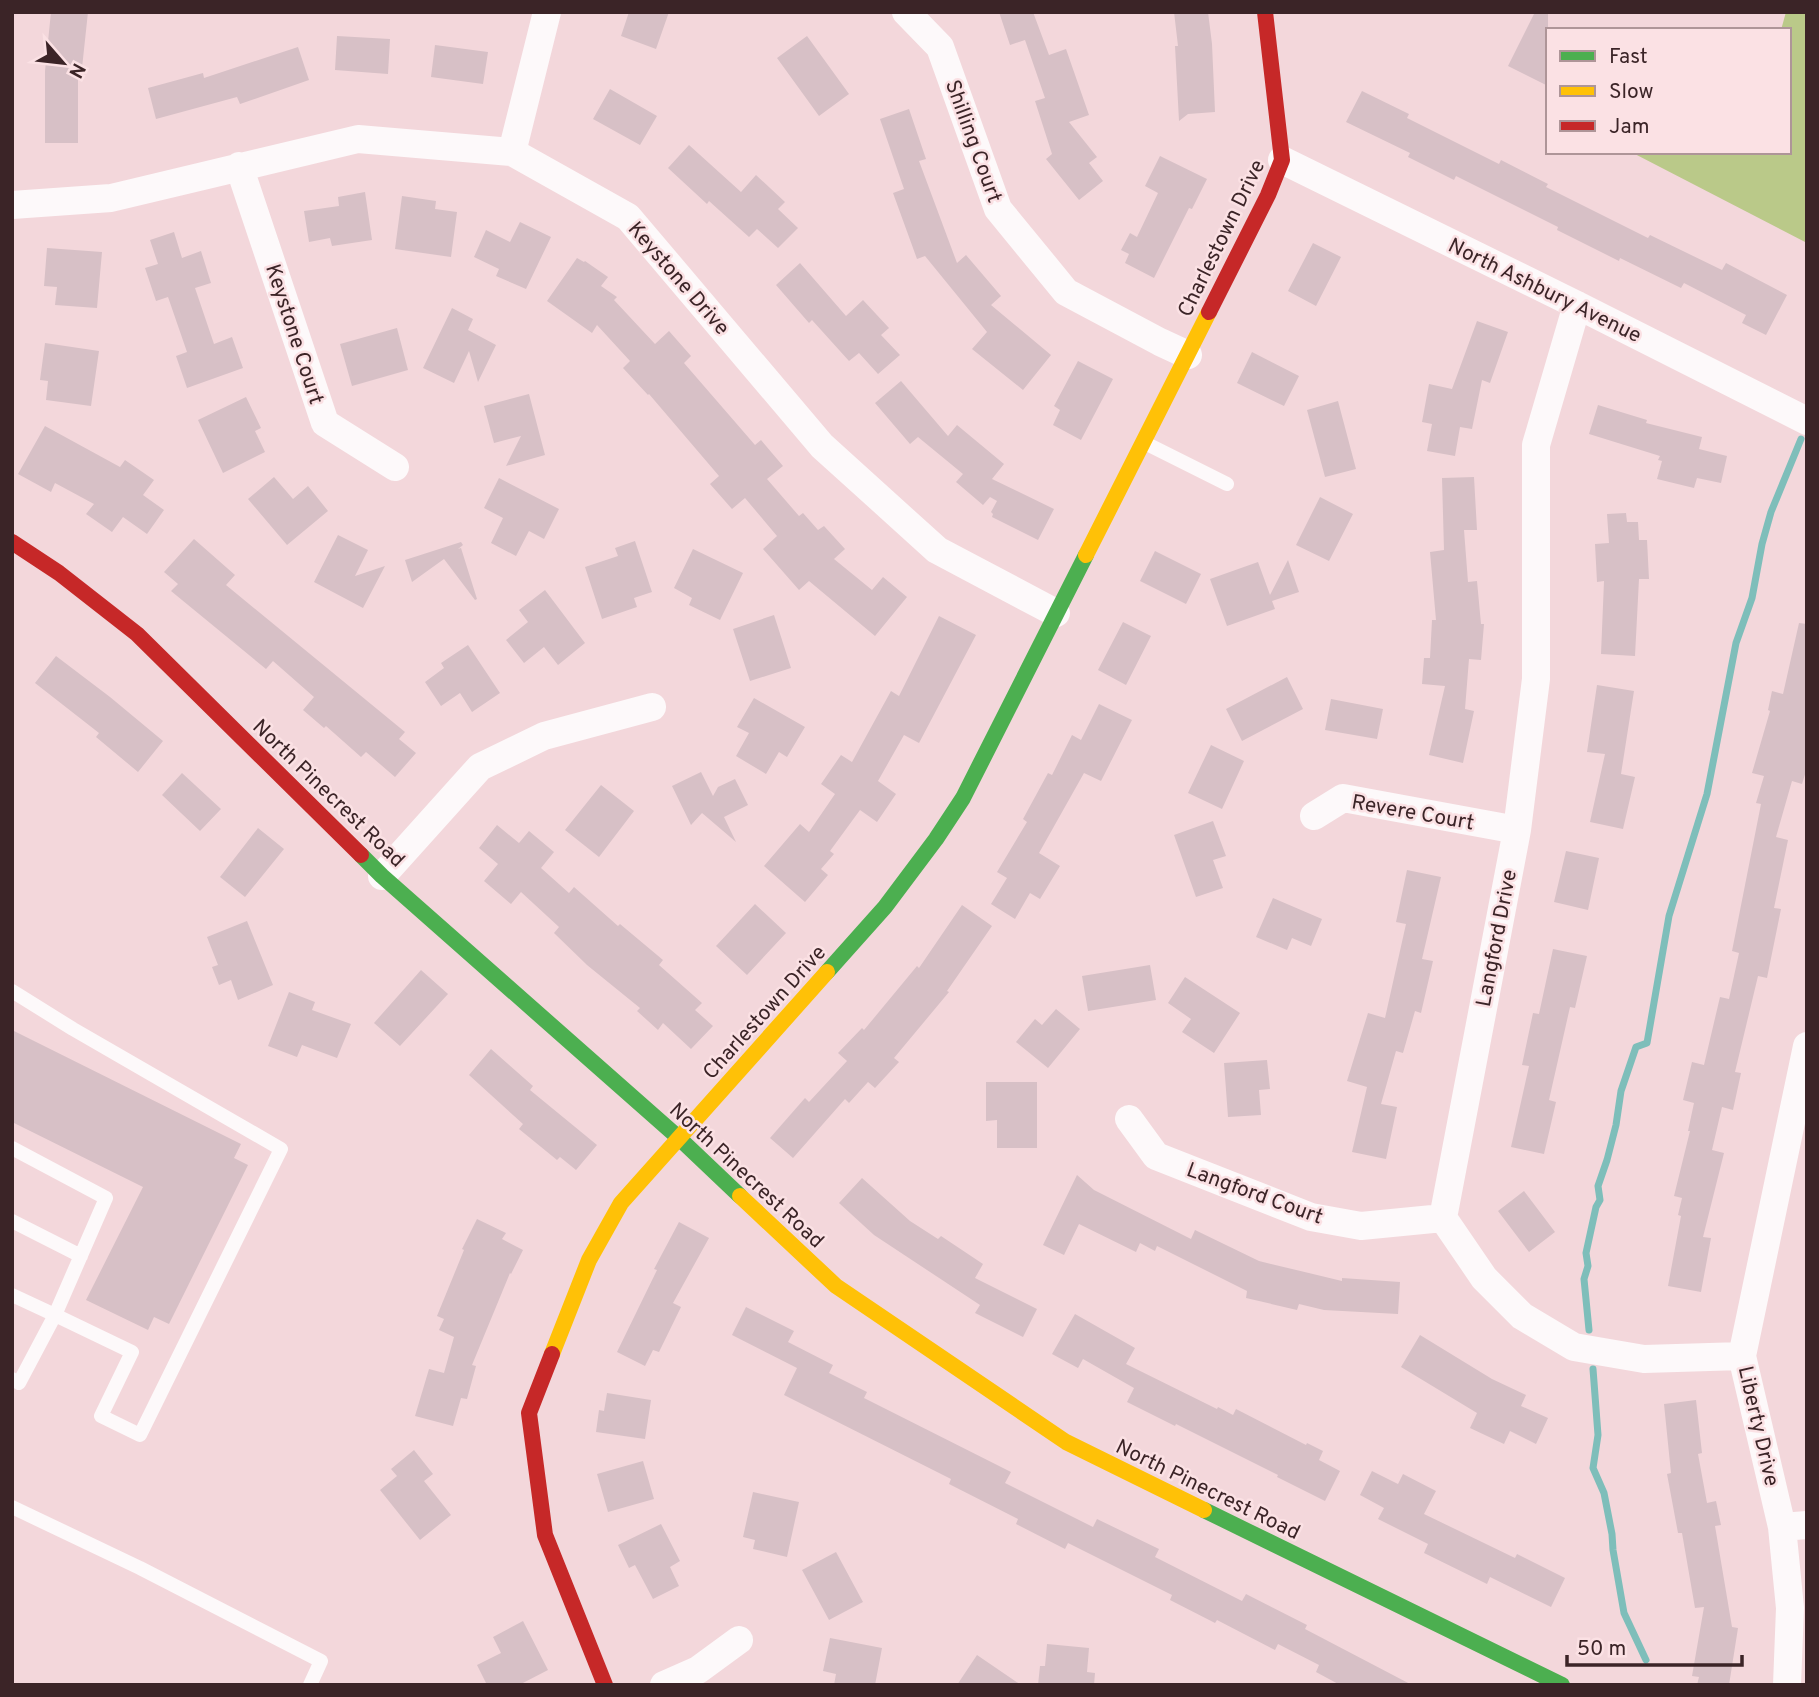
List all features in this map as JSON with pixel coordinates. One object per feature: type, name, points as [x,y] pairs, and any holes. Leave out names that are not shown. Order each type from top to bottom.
[{"type":"street","points":[[512,152],[547,12]]},
{"type":"street","name":"Shilling Court","points":[[906,12],[940,47],[998,209],[1066,292],[1188,355]]},
{"type":"street","name":"Charlestown Drive","points":[[605,1685],[545,1535],[529,1413],[589,1260],[621,1203],[885,907],[963,798],[1268,195],[1282,160],[1265,12]]},
{"type":"street","name":"Keystone Drive","points":[[12,205],[111,198],[358,139],[512,152],[628,218],[822,446],[937,550],[1056,613]]},
{"type":"street","name":"North Ashbury Avenue","points":[[1282,160],[1807,421]]},
{"type":"street","name":"Keystone Court","points":[[239,166],[324,424],[395,467]]},
{"type":"street","name":"Langford Drive","points":[[1443,1218],[1517,830],[1536,679],[1536,445],[1577,305]]},
{"type":"street","name":"North Pinecrest Road","points":[[12,541],[59,573],[137,634],[382,876],[680,1139],[836,1286],[1066,1442],[1562,1685]]},
{"type":"street","points":[[382,876],[480,767],[544,736],[652,707]]},
{"type":"street","name":"Revere Court","points":[[1314,816],[1343,798],[1517,830]]},
{"type":"street","name":"Liberty Drive","points":[[1787,1685],[1794,1526],[1742,1356],[1795,1157],[1807,1046]]},
{"type":"street","name":"Langford Court","points":[[1129,1119],[1156,1156],[1311,1217],[1361,1226],[1443,1218]]},
{"type":"street","points":[[1443,1218],[1484,1278],[1522,1316],[1574,1346],[1644,1359],[1742,1356]]},
{"type":"street","points":[[664,1685],[698,1670],[739,1640]]},
{"type":"lane","points":[[1144,442],[1227,484]]},
{"type":"lane","points":[[12,991],[281,1149],[140,1435],[102,1416],[132,1352],[12,1295]]},
{"type":"lane","points":[[12,1148],[106,1198],[55,1315],[19,1383],[12,1380]]},
{"type":"lane","points":[[12,1221],[81,1256]]},
{"type":"lane","points":[[12,1507],[140,1568],[321,1661],[310,1685]]},
{"type":"green space","points":[[1786,12],[1807,12],[1807,243],[1635,154],[1791,154],[1791,28],[1782,28]]},
{"type":"building","points":[[51,12],[88,12],[82,68],[78,67],[78,143],[45,143],[45,71]]},
{"type":"building","points":[[629,12],[669,12],[656,49],[621,36]]},
{"type":"building","points":[[999,12],[1033,12],[1049,55],[1066,49],[1089,115],[1069,122],[1097,157],[1089,163],[1103,181],[1079,200],[1046,159],[1052,154],[1035,101],[1045,98],[1025,40],[1010,45]]},
{"type":"building","points":[[1174,12],[1208,12],[1212,44],[1215,112],[1188,114],[1179,121],[1175,46],[1178,46]]},
{"type":"building","points":[[1535,12],[1548,12],[1546,85],[1508,66]]},
{"type":"building","points":[[337,36],[390,39],[388,74],[335,70]]},
{"type":"building","points":[[807,36],[849,94],[819,116],[777,58]]},
{"type":"building","points":[[435,45],[488,52],[483,84],[431,77]]},
{"type":"building","points":[[298,47],[309,80],[240,104],[237,97],[156,119],[148,88],[203,73],[204,78]]},
{"type":"building","points":[[610,89],[657,116],[640,145],[593,119]]},
{"type":"building","points":[[1362,91],[1409,114],[1407,118],[1499,164],[1501,160],[1548,184],[1546,187],[1648,238],[1650,235],[1722,270],[1726,263],[1787,295],[1766,335],[1742,323],[1746,315],[1684,283],[1681,288],[1620,258],[1619,261],[1456,176],[1454,180],[1408,157],[1410,153],[1346,122]]},
{"type":"building","points":[[909,109],[926,159],[919,161],[957,263],[966,255],[1001,296],[991,305],[1051,355],[1023,390],[972,349],[987,332],[925,256],[917,259],[893,193],[904,189],[880,119]]},
{"type":"building","points":[[689,145],[741,192],[756,175],[785,202],[778,209],[798,228],[778,248],[757,229],[749,237],[709,201],[707,204],[668,168]]},
{"type":"building","points":[[1160,156],[1207,179],[1192,209],[1189,208],[1154,278],[1125,263],[1129,254],[1121,250],[1130,233],[1137,237],[1158,193],[1145,186]]},
{"type":"building","points":[[365,192],[372,240],[332,246],[330,238],[309,242],[304,211],[339,206],[338,197]]},
{"type":"building","points":[[402,196],[436,201],[435,209],[457,212],[451,257],[395,249]]},
{"type":"building","points":[[520,222],[551,237],[526,289],[496,276],[499,269],[474,257],[486,230],[510,242]]},
{"type":"building","points":[[174,232],[182,258],[201,251],[211,283],[195,288],[214,344],[232,337],[243,368],[187,388],[176,356],[187,352],[168,297],[156,301],[145,268],[158,264],[150,240]]},
{"type":"building","points":[[1313,243],[1341,257],[1316,306],[1288,291]]},
{"type":"building","points":[[47,248],[102,252],[97,308],[55,305],[57,287],[44,286]]},
{"type":"building","points":[[577,258],[608,277],[601,286],[617,297],[614,300],[655,344],[669,331],[691,356],[684,363],[755,445],[761,440],[783,466],[767,479],[799,516],[803,513],[818,530],[824,526],[845,549],[834,559],[872,590],[883,577],[907,597],[875,636],[809,581],[799,590],[763,549],[777,536],[745,498],[732,509],[710,484],[719,476],[649,394],[623,368],[630,361],[597,325],[592,333],[547,301]]},
{"type":"building","points":[[800,263],[846,316],[863,300],[889,328],[881,335],[900,355],[878,374],[859,353],[849,361],[812,320],[809,323],[776,285]]},
{"type":"building","points":[[452,308],[473,319],[468,330],[496,345],[478,382],[469,351],[454,383],[423,368]]},
{"type":"building","points":[[1477,321],[1508,332],[1490,383],[1482,380],[1472,429],[1460,427],[1455,456],[1427,451],[1432,424],[1422,422],[1429,384],[1452,389]]},
{"type":"building","points":[[397,328],[408,370],[352,386],[340,344]]},
{"type":"building","points":[[45,343],[99,351],[91,406],[46,400],[48,381],[40,380]]},
{"type":"building","points":[[1252,352],[1299,376],[1284,406],[1237,383]]},
{"type":"building","points":[[1078,361],[1113,379],[1081,440],[1053,425],[1060,410],[1054,406]]},
{"type":"building","points":[[901,381],[948,436],[957,425],[1004,464],[992,479],[1054,509],[1038,540],[992,517],[991,512],[997,501],[990,497],[983,505],[956,482],[963,474],[918,437],[910,444],[875,403]]},
{"type":"building","points":[[529,394],[545,455],[506,466],[521,436],[494,443],[484,406]]},
{"type":"building","points":[[246,397],[261,428],[255,431],[265,452],[223,473],[198,420]]},
{"type":"building","points":[[1338,401],[1356,469],[1325,477],[1307,410]]},
{"type":"building","points":[[1598,405],[1647,420],[1646,423],[1702,437],[1699,449],[1727,456],[1721,483],[1697,478],[1694,488],[1657,479],[1662,461],[1658,460],[1660,456],[1589,434]]},
{"type":"building","points":[[45,426],[120,467],[125,460],[154,480],[143,495],[164,510],[147,534],[123,517],[112,532],[86,514],[94,504],[55,483],[51,492],[18,474]]},
{"type":"building","points":[[274,477],[293,499],[308,486],[328,511],[287,545],[248,499]]},
{"type":"building","points":[[1474,477],[1477,530],[1464,530],[1468,582],[1477,581],[1481,624],[1484,624],[1481,660],[1469,659],[1465,709],[1474,711],[1463,763],[1429,755],[1445,686],[1422,684],[1424,658],[1430,658],[1432,620],[1436,620],[1430,552],[1444,550],[1442,478]]},
{"type":"building","points":[[499,478],[559,509],[544,539],[529,531],[516,556],[491,543],[503,518],[484,508]]},
{"type":"building","points":[[1320,497],[1353,514],[1329,561],[1296,545]]},
{"type":"building","points":[[1626,513],[1627,522],[1638,522],[1639,540],[1647,540],[1649,579],[1639,579],[1635,656],[1601,654],[1604,581],[1597,582],[1595,544],[1609,543],[1607,514]]},
{"type":"building","points":[[338,535],[368,550],[355,576],[385,566],[363,608],[314,582]]},
{"type":"building","points":[[194,539],[235,575],[226,585],[405,732],[399,739],[416,753],[395,777],[366,752],[361,757],[303,710],[314,697],[273,661],[266,669],[171,591],[178,584],[164,572]]},
{"type":"building","points":[[635,541],[652,592],[634,598],[637,607],[602,619],[585,567],[618,556],[615,548]]},
{"type":"building","points":[[461,542],[463,545],[458,549],[461,548],[477,599],[475,600],[444,559],[412,582],[405,560]]},
{"type":"building","points":[[693,549],[743,573],[720,620],[689,605],[692,598],[674,588]]},
{"type":"building","points":[[1155,551],[1201,574],[1186,604],[1140,581]]},
{"type":"building","points":[[1288,560],[1299,592],[1272,601],[1275,609],[1227,626],[1210,579],[1258,562],[1270,595]]},
{"type":"building","points":[[545,590],[585,643],[558,665],[544,647],[524,663],[506,640],[528,622],[519,610]]},
{"type":"building","points":[[774,615],[791,668],[750,681],[733,629]]},
{"type":"building","points":[[939,616],[976,635],[919,743],[904,735],[878,781],[896,794],[877,822],[860,810],[830,851],[834,854],[821,869],[828,875],[805,902],[764,866],[800,824],[809,832],[835,794],[821,784],[841,755],[852,762],[891,691],[899,696]]},
{"type":"building","points":[[1123,622],[1151,636],[1126,685],[1098,670]]},
{"type":"building","points":[[1799,623],[1807,624],[1807,768],[1802,784],[1792,781],[1776,837],[1788,840],[1774,908],[1781,909],[1767,978],[1758,976],[1735,1072],[1741,1073],[1733,1110],[1722,1107],[1712,1150],[1724,1153],[1703,1237],[1711,1238],[1701,1292],[1668,1286],[1681,1216],[1678,1215],[1682,1198],[1674,1196],[1694,1103],[1683,1100],[1692,1062],[1704,1065],[1720,997],[1729,999],[1739,953],[1732,951],[1761,804],[1756,803],[1764,776],[1752,773],[1770,711],[1772,691],[1783,694]]},
{"type":"building","points":[[468,645],[500,693],[472,712],[460,693],[441,706],[425,682],[444,668],[441,663]]},
{"type":"building","points":[[56,656],[163,741],[138,772],[96,737],[99,733],[35,683]]},
{"type":"building","points":[[1287,677],[1303,709],[1242,741],[1226,709]]},
{"type":"building","points":[[1597,685],[1634,691],[1621,774],[1635,777],[1623,829],[1590,822],[1605,754],[1587,752]]},
{"type":"building","points":[[754,698],[805,727],[787,757],[779,752],[766,774],[736,756],[749,733],[737,727]]},
{"type":"building","points":[[1331,699],[1383,709],[1377,739],[1325,730]]},
{"type":"building","points":[[1099,704],[1132,720],[1101,781],[1084,773],[1039,853],[1060,866],[1040,899],[1030,893],[1015,919],[991,904],[1007,878],[997,872],[1027,822],[1023,819],[1048,773],[1052,775],[1072,735],[1081,740]]},
{"type":"building","points":[[1211,745],[1244,761],[1222,809],[1188,793]]},
{"type":"building","points":[[701,772],[713,796],[718,787],[735,779],[748,805],[724,817],[736,842],[702,813],[691,825],[672,786]]},
{"type":"building","points":[[182,773],[221,809],[200,831],[162,795]]},
{"type":"building","points":[[601,785],[634,811],[599,857],[565,830]]},
{"type":"building","points":[[1213,821],[1226,856],[1213,860],[1223,888],[1196,897],[1174,835]]},
{"type":"building","points":[[497,825],[519,843],[529,831],[554,852],[541,868],[569,893],[574,887],[618,926],[620,924],[663,960],[659,965],[702,1003],[695,1010],[713,1026],[691,1049],[663,1023],[658,1030],[637,1011],[640,1008],[587,965],[554,933],[559,927],[521,892],[511,904],[484,881],[498,864],[479,848]]},
{"type":"building","points":[[258,828],[284,849],[245,897],[220,877]]},
{"type":"building","points":[[1566,851],[1599,858],[1588,910],[1554,902]]},
{"type":"building","points":[[1407,870],[1441,877],[1422,959],[1433,961],[1421,1013],[1415,1011],[1403,1053],[1396,1051],[1381,1104],[1397,1107],[1386,1159],[1352,1152],[1367,1087],[1347,1081],[1368,1013],[1385,1018],[1406,924],[1396,922]]},
{"type":"building","points":[[1273,898],[1322,919],[1311,946],[1292,938],[1287,950],[1256,937]]},
{"type":"building","points":[[755,904],[786,933],[747,975],[716,946]]},
{"type":"building","points":[[962,905],[992,926],[947,991],[949,992],[894,1058],[899,1062],[875,1088],[868,1082],[849,1103],[845,1099],[793,1158],[770,1138],[805,1098],[809,1102],[847,1061],[838,1053],[862,1028],[864,1030],[917,966],[919,968]]},
{"type":"building","points":[[247,921],[273,985],[238,1000],[231,980],[219,985],[212,967],[218,965],[207,937]]},
{"type":"building","points":[[1553,949],[1587,956],[1575,1008],[1570,1007],[1549,1100],[1556,1102],[1544,1154],[1511,1147],[1529,1066],[1522,1065],[1533,1013],[1539,1014]]},
{"type":"building","points":[[1150,965],[1156,1000],[1088,1011],[1082,976]]},
{"type":"building","points":[[421,970],[448,994],[400,1046],[374,1023]]},
{"type":"building","points":[[1185,977],[1240,1013],[1214,1053],[1182,1032],[1191,1019],[1168,1003]]},
{"type":"building","points":[[289,992],[315,1002],[312,1010],[351,1024],[337,1058],[302,1045],[297,1057],[268,1046]]},
{"type":"building","points":[[1056,1009],[1080,1029],[1048,1068],[1016,1042],[1035,1019],[1042,1025]]},
{"type":"building","points":[[12,1030],[241,1144],[234,1158],[248,1165],[169,1324],[154,1317],[148,1330],[86,1300],[143,1187],[12,1122]]},
{"type":"building","points":[[491,1049],[533,1086],[530,1090],[597,1145],[576,1170],[560,1157],[557,1160],[519,1129],[523,1124],[469,1075]]},
{"type":"building","points":[[1267,1060],[1270,1089],[1259,1090],[1261,1115],[1228,1117],[1224,1063]]},
{"type":"building","points":[[986,1082],[1037,1082],[1037,1148],[997,1148],[997,1120],[986,1121]]},
{"type":"building","points":[[1077,1175],[1094,1190],[1191,1239],[1195,1230],[1259,1261],[1342,1281],[1342,1278],[1400,1282],[1398,1314],[1324,1310],[1299,1304],[1297,1310],[1246,1298],[1247,1291],[1157,1246],[1155,1251],[1140,1243],[1136,1252],[1079,1224],[1064,1255],[1043,1245]]},
{"type":"building","points":[[862,1178],[910,1221],[938,1239],[941,1236],[983,1264],[975,1278],[1037,1309],[1023,1337],[975,1313],[980,1305],[874,1235],[839,1203]]},
{"type":"building","points":[[1524,1191],[1555,1232],[1529,1252],[1498,1211]]},
{"type":"building","points":[[477,1219],[506,1233],[502,1239],[523,1250],[510,1273],[472,1365],[476,1366],[467,1399],[461,1398],[453,1426],[415,1416],[429,1369],[444,1373],[454,1337],[439,1330],[444,1319],[437,1316],[464,1250],[462,1249]]},
{"type":"building","points":[[679,1222],[709,1238],[673,1303],[681,1307],[659,1352],[653,1350],[645,1366],[617,1352],[657,1270],[654,1269]]},
{"type":"building","points":[[746,1307],[794,1331],[788,1342],[833,1365],[829,1373],[867,1392],[864,1398],[1011,1472],[1005,1483],[1093,1527],[1097,1519],[1159,1549],[1155,1557],[1242,1601],[1246,1594],[1307,1625],[1305,1629],[1412,1685],[1340,1685],[1316,1672],[1319,1665],[1278,1644],[1275,1650],[1217,1620],[1215,1623],[1170,1600],[1172,1595],[1068,1543],[1065,1549],[1016,1524],[1018,1519],[949,1484],[951,1479],[784,1395],[797,1368],[732,1335]]},
{"type":"building","points":[[1075,1314],[1135,1348],[1126,1364],[1217,1409],[1218,1407],[1233,1415],[1236,1409],[1323,1451],[1319,1460],[1340,1471],[1325,1501],[1176,1424],[1175,1426],[1127,1402],[1134,1388],[1083,1359],[1078,1368],[1052,1354]]},
{"type":"building","points":[[1420,1335],[1492,1379],[1526,1395],[1521,1406],[1548,1418],[1536,1444],[1510,1431],[1504,1444],[1470,1428],[1477,1413],[1401,1367]]},
{"type":"building","points":[[607,1393],[651,1400],[645,1439],[596,1432],[599,1410],[604,1411]]},
{"type":"building","points":[[1696,1400],[1702,1453],[1698,1454],[1707,1503],[1716,1501],[1721,1525],[1715,1526],[1732,1627],[1738,1628],[1729,1685],[1697,1685],[1699,1677],[1692,1676],[1704,1607],[1695,1608],[1682,1533],[1678,1533],[1667,1474],[1671,1473],[1664,1404]]},
{"type":"building","points":[[414,1450],[433,1474],[424,1481],[451,1515],[420,1540],[380,1490],[397,1476],[391,1469]]},
{"type":"building","points":[[643,1461],[654,1499],[608,1512],[597,1474]]},
{"type":"building","points":[[1372,1471],[1398,1484],[1403,1474],[1436,1491],[1424,1514],[1515,1558],[1517,1554],[1565,1578],[1551,1607],[1490,1577],[1487,1584],[1424,1553],[1428,1544],[1378,1519],[1384,1508],[1360,1495]]},
{"type":"building","points":[[753,1492],[799,1502],[787,1557],[753,1549],[755,1540],[743,1537]]},
{"type":"building","points":[[661,1524],[680,1561],[670,1567],[679,1586],[653,1599],[635,1565],[629,1568],[618,1545]]},
{"type":"building","points":[[836,1552],[863,1602],[829,1620],[802,1570]]},
{"type":"building","points":[[523,1621],[548,1670],[519,1685],[487,1685],[477,1665],[501,1653],[493,1637]]},
{"type":"building","points":[[830,1638],[882,1648],[875,1685],[834,1685],[836,1674],[823,1671]]},
{"type":"building","points":[[1047,1644],[1089,1648],[1087,1672],[1095,1673],[1094,1685],[1038,1685],[1040,1666],[1045,1666]]},
{"type":"building","points":[[977,1655],[1021,1685],[957,1685]]},
{"type":"waterway","points":[[1589,1330],[1584,1279],[1588,1266],[1586,1253],[1600,1200],[1598,1186],[1616,1125],[1621,1091],[1636,1047],[1647,1043],[1669,916],[1707,794],[1736,643],[1752,598],[1762,544],[1771,512],[1801,439]]},
{"type":"waterway","points":[[1593,1369],[1598,1435],[1593,1468],[1604,1493],[1624,1613],[1646,1660]]},
{"type":"traffic: fast","points":[[827,972],[885,907],[963,798],[1086,555]]},
{"type":"traffic: fast","points":[[361,855],[680,1139],[740,1196]]},
{"type":"traffic: fast","points":[[1204,1510],[1562,1685]]},
{"type":"traffic: slow","points":[[1086,555],[1209,312]]},
{"type":"traffic: slow","points":[[552,1354],[589,1260],[621,1203],[827,972]]},
{"type":"traffic: slow","points":[[740,1196],[836,1286],[1066,1442],[1204,1510]]},
{"type":"traffic: jam","points":[[1209,312],[1268,195],[1282,160],[1265,12]]},
{"type":"traffic: jam","points":[[12,542],[59,573],[137,634],[361,855]]},
{"type":"traffic: jam","points":[[552,1354],[529,1413],[545,1535],[605,1685]]}]
